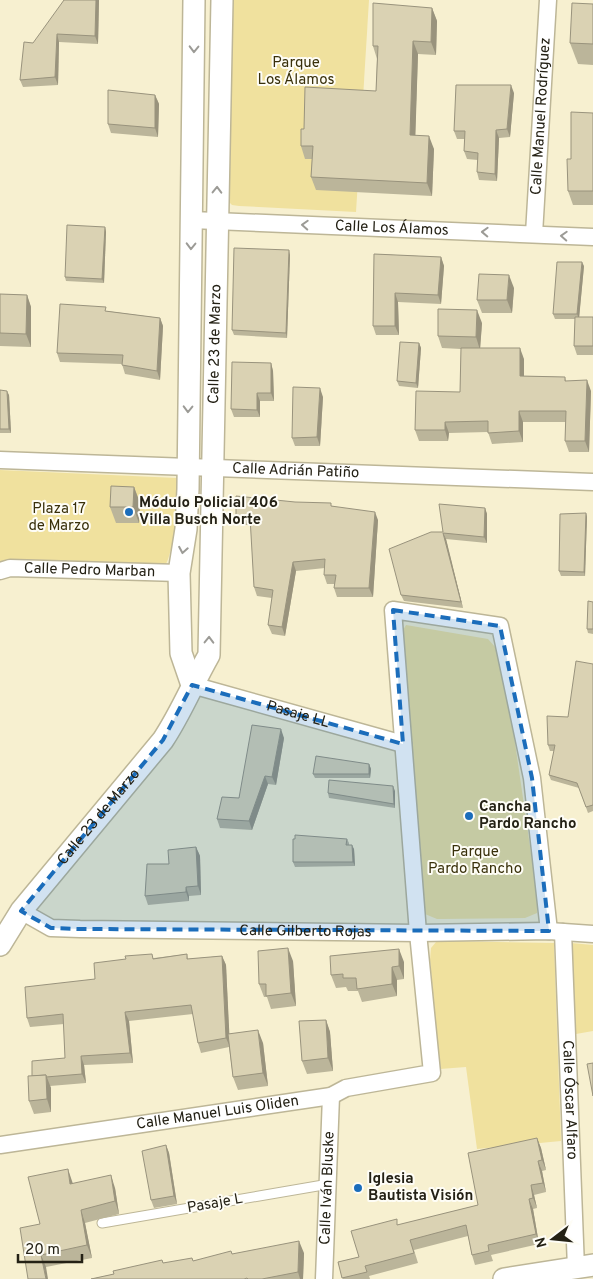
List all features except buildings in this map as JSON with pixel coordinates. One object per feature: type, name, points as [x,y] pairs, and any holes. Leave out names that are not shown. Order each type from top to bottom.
[{"type":"street","name":"Calle 23 de Marzo","points":[[192,684],[181,653],[179,573],[186,529],[194,0]]},
{"type":"street","name":"Calle 23 de Marzo","points":[[0,945],[21,911],[163,740],[178,717],[192,684],[209,655],[222,0]]},
{"type":"street","name":"Calle Manuel Rodríguez","points":[[534,234],[548,0]]},
{"type":"street","name":"Calle Los Álamos","points":[[192,220],[593,237]]},
{"type":"street","name":"Calle Adrián Patiño","points":[[0,460],[186,467],[212,466],[593,482]]},
{"type":"street","name":"Calle Pedro Marban","points":[[0,570],[10,568],[179,573]]},
{"type":"street","name":"Calle Óscar Alfaro","points":[[403,744],[393,610],[500,626],[532,778],[556,932],[584,1266]]},
{"type":"street","name":"Pasaje LL","points":[[192,684],[403,744]]},
{"type":"street","points":[[403,744],[418,933]]},
{"type":"street","name":"Calle Gilberto Rojas","points":[[21,911],[51,928],[418,933],[556,932],[593,934]]},
{"type":"street","name":"Calle Manuel Luis Oliden","points":[[0,1145],[331,1096],[346,1088],[432,1073],[418,933]]},
{"type":"street","name":"Calle Iván Bluske","points":[[324,1279],[331,1096]]},
{"type":"street","points":[[510,1278],[584,1266]]},
{"type":"lane","name":"Pasaje L","points":[[102,1223],[329,1184]]},
{"type":"highlighted area","points":[[393,610],[500,626],[532,778],[549,931],[51,928],[21,911],[163,740],[192,685],[403,744]]},
{"type":"green space","name":"Parque Los Álamos","points":[[229,0],[369,0],[356,212],[239,206],[232,205],[227,200]]},
{"type":"green space","name":"Plaza 17 de Marzo","points":[[0,470],[177,478],[179,496],[176,521],[172,546],[166,564],[0,564]]},
{"type":"green space","name":"Parque Pardo Rancho","points":[[406,625],[488,639],[496,648],[512,722],[538,902],[537,913],[525,918],[437,919],[425,914],[422,907],[401,634]]},
{"type":"green space","points":[[436,942],[554,943],[561,1141],[477,1149],[466,1067],[440,1069],[430,960],[431,948]]},
{"type":"green space","points":[[571,943],[593,945],[593,1031],[576,1034]]},
{"type":"place","name":"Módulo Policial 406 Villa Busch Norte","points":[[129,512]]},
{"type":"place","name":"Cancha Pardo Rancho","points":[[469,816]]},
{"type":"place","name":"Iglesia Bautista Visión","points":[[358,1188]]}]
